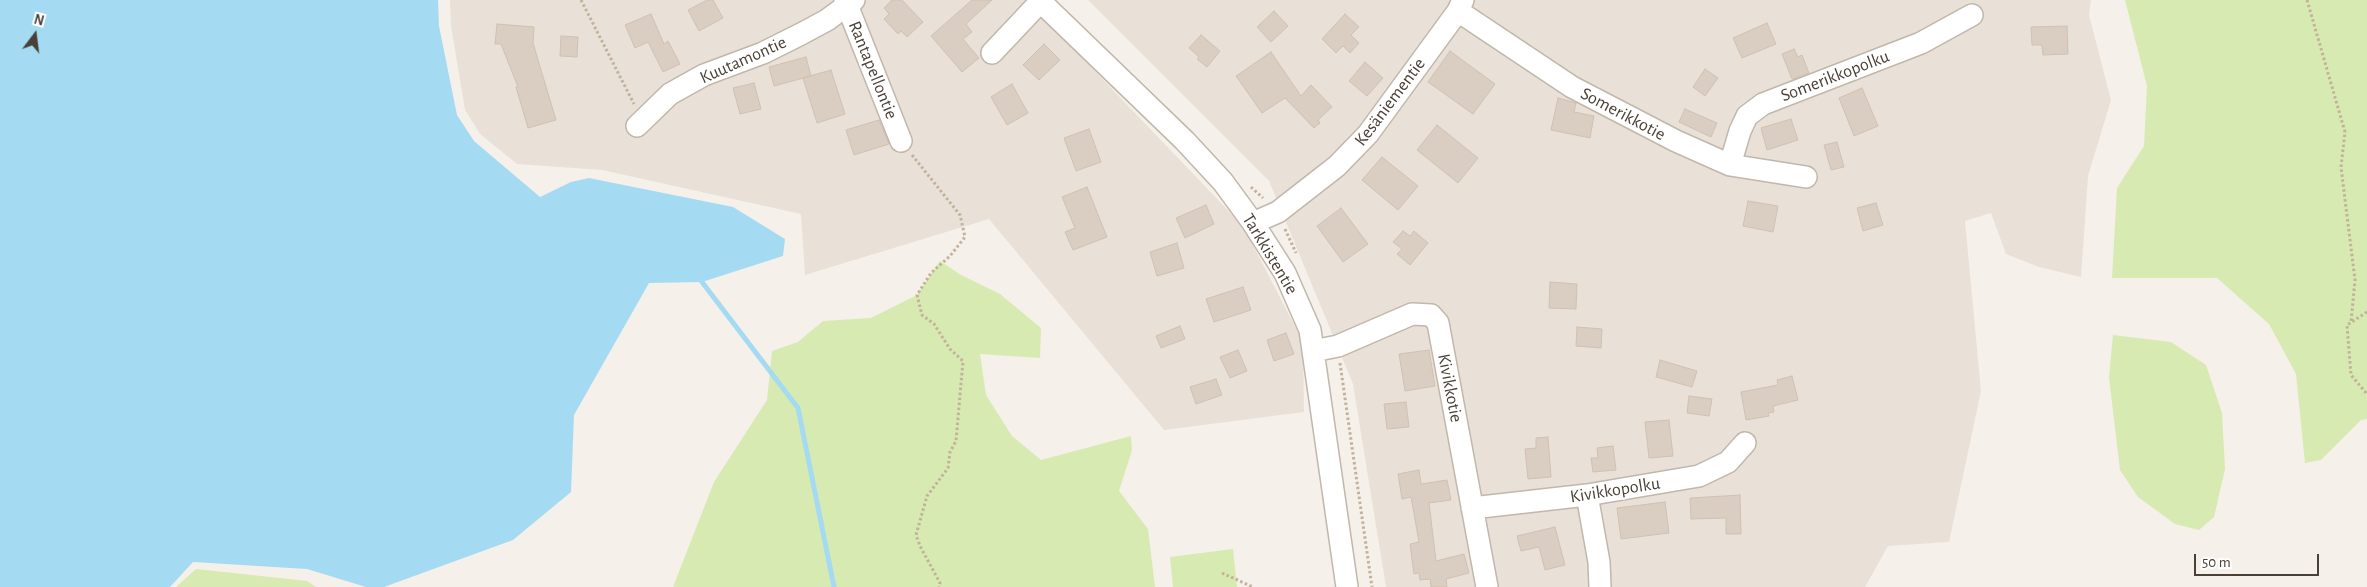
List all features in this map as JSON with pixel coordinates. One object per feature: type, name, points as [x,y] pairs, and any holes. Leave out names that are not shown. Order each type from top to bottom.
[{"type":"street","name":"Kuutamontie","points":[[640,124],[670,94],[704,75],[763,53],[801,34],[827,20],[848,1]]},
{"type":"street","name":"Rantapellontie","points":[[848,1],[901,141]]},
{"type":"street","points":[[992,53],[1040,1]]},
{"type":"street","name":"Tarkkistentie","points":[[1040,1],[1185,141],[1223,182],[1253,223],[1292,287],[1310,330],[1314,351],[1347,587]]},
{"type":"street","name":"Kesäniementie","points":[[1253,223],[1278,212],[1337,166],[1368,134],[1460,5]]},
{"type":"street","name":"Somerikkotie","points":[[1460,5],[1572,87],[1676,142],[1730,165],[1806,176]]},
{"type":"street","name":"Somerikkopolku","points":[[1730,165],[1740,131],[1747,116],[1763,104],[1921,44],[1972,15]]},
{"type":"street","name":"Kivikkotie","points":[[1314,351],[1338,346],[1412,314],[1431,314],[1438,323],[1486,587]]},
{"type":"street","name":"Kivikkopolku","points":[[1472,508],[1587,495],[1700,476],[1728,462],[1745,443]]},
{"type":"street","points":[[1587,495],[1599,562],[1600,587]]},
{"type":"path","points":[[581,0],[640,124]]},
{"type":"path","points":[[2308,0],[2345,132],[2341,167],[2355,280],[2352,322]]},
{"type":"path","points":[[901,141],[960,215],[965,237],[950,256],[931,274],[917,295],[922,315],[934,324],[950,349],[963,360],[956,441],[950,452],[948,468],[926,496],[916,535],[940,583],[940,587]]},
{"type":"path","points":[[2367,312],[2347,325],[2351,375],[2367,394]]},
{"type":"path","points":[[1222,573],[1253,587]]},
{"type":"shaded area","points":[[450,0],[1027,0],[1243,226],[1303,342],[1304,412],[1164,430],[989,219],[805,275],[801,214],[602,170],[517,164],[480,134],[465,110],[451,26]]},
{"type":"shaded area","points":[[1088,0],[2091,0],[2089,15],[2111,100],[2088,176],[2081,277],[2039,267],[2006,254],[1991,213],[1965,221],[1981,391],[1949,542],[1888,546],[1865,587],[1386,587],[1353,384],[1269,181]]},
{"type":"green space","points":[[2125,0],[2367,0],[2367,419],[2361,420],[2321,460],[2305,463],[2296,374],[2269,324],[2217,278],[2112,278],[2117,188],[2144,146],[2147,86]]},
{"type":"green space","points":[[940,261],[961,275],[1000,294],[1041,328],[1040,358],[980,354],[986,395],[1012,436],[1041,460],[1131,436],[1132,450],[1119,491],[1148,529],[1155,587],[673,587],[714,482],[767,400],[772,351],[798,342],[823,321],[871,318],[917,295]]},
{"type":"green space","points":[[2113,335],[2171,342],[2206,365],[2222,413],[2225,469],[2214,517],[2199,530],[2175,524],[2138,497],[2120,470],[2109,377]]},
{"type":"green space","points":[[1233,549],[1237,587],[1173,587],[1170,557]]},
{"type":"green space","points":[[196,569],[307,581],[316,587],[176,587]]},
{"type":"water","points":[[0,0],[438,0],[439,26],[457,115],[474,141],[540,197],[571,182],[589,178],[733,207],[785,239],[783,256],[702,282],[649,283],[574,415],[571,492],[513,540],[384,587],[366,587],[307,569],[193,562],[170,587],[0,587]]},
{"type":"building","points":[[707,0],[713,0],[723,18],[699,31],[688,10]]},
{"type":"building","points":[[892,0],[902,0],[923,22],[907,37],[901,31],[898,34],[884,19],[889,14],[884,8]]},
{"type":"building","points":[[972,0],[992,0],[966,24],[972,32],[963,39],[979,58],[962,72],[931,36]]},
{"type":"building","points":[[1274,11],[1288,26],[1271,42],[1257,27]]},
{"type":"building","points":[[651,14],[664,44],[668,41],[680,64],[663,72],[648,42],[635,48],[625,25]]},
{"type":"building","points":[[1345,14],[1359,27],[1351,35],[1359,43],[1350,53],[1343,46],[1336,53],[1322,39]]},
{"type":"building","points":[[1767,23],[1776,44],[1742,58],[1733,38]]},
{"type":"building","points":[[497,24],[534,27],[533,43],[556,120],[528,128],[516,87],[518,87],[501,44],[495,44]]},
{"type":"building","points":[[2067,26],[2068,54],[2043,55],[2042,45],[2032,45],[2031,27]]},
{"type":"building","points":[[1201,35],[1220,51],[1207,67],[1197,59],[1199,57],[1189,48]]},
{"type":"building","points":[[561,36],[578,37],[577,57],[560,56]]},
{"type":"building","points":[[1044,44],[1060,60],[1039,80],[1023,65]]},
{"type":"building","points":[[1794,49],[1798,57],[1802,55],[1809,73],[1792,79],[1782,54]]},
{"type":"building","points":[[1450,51],[1495,84],[1473,114],[1428,82]]},
{"type":"building","points":[[1271,52],[1301,96],[1311,85],[1332,107],[1318,120],[1320,123],[1314,128],[1285,98],[1262,113],[1236,76]]},
{"type":"building","points":[[806,57],[811,76],[774,86],[769,67]]},
{"type":"building","points":[[1365,62],[1383,78],[1367,96],[1349,81]]},
{"type":"building","points":[[1705,69],[1718,78],[1705,96],[1693,87]]},
{"type":"building","points":[[831,70],[845,114],[817,123],[803,78]]},
{"type":"building","points":[[754,83],[761,109],[740,114],[733,88]]},
{"type":"building","points":[[1012,84],[1028,113],[1007,125],[991,97]]},
{"type":"building","points":[[1862,88],[1878,126],[1854,136],[1839,98]]},
{"type":"building","points":[[1558,98],[1576,103],[1574,112],[1594,116],[1590,138],[1551,130]]},
{"type":"building","points":[[1685,109],[1717,123],[1711,137],[1679,122]]},
{"type":"building","points":[[1791,119],[1798,140],[1767,150],[1761,128]]},
{"type":"building","points":[[879,120],[889,144],[854,155],[846,130]]},
{"type":"building","points":[[1437,125],[1478,158],[1458,183],[1417,150]]},
{"type":"building","points":[[1089,129],[1101,162],[1076,171],[1064,138]]},
{"type":"building","points":[[1837,142],[1844,167],[1831,170],[1824,145]]},
{"type":"building","points":[[1382,157],[1418,186],[1398,210],[1362,180]]},
{"type":"building","points":[[1087,187],[1107,237],[1073,250],[1065,232],[1075,228],[1062,197]]},
{"type":"building","points":[[1748,201],[1778,206],[1773,232],[1743,226]]},
{"type":"building","points":[[1876,203],[1883,225],[1863,231],[1857,208]]},
{"type":"building","points":[[1206,205],[1214,224],[1185,238],[1176,218]]},
{"type":"building","points":[[1341,208],[1368,244],[1343,262],[1317,226]]},
{"type":"building","points":[[1403,231],[1410,236],[1414,231],[1428,243],[1410,265],[1397,254],[1402,249],[1393,242]]},
{"type":"building","points":[[1177,243],[1184,268],[1157,276],[1150,252]]},
{"type":"building","points":[[1550,282],[1577,284],[1576,309],[1549,308]]},
{"type":"building","points":[[1243,287],[1251,310],[1214,322],[1206,299]]},
{"type":"building","points":[[1180,326],[1185,339],[1161,348],[1156,336]]},
{"type":"building","points":[[1577,327],[1602,329],[1601,348],[1576,346]]},
{"type":"building","points":[[1286,333],[1294,354],[1274,361],[1267,340]]},
{"type":"building","points":[[1238,350],[1247,371],[1230,378],[1220,357]]},
{"type":"building","points":[[1429,350],[1435,386],[1405,391],[1399,354]]},
{"type":"building","points":[[1660,360],[1697,371],[1692,387],[1656,377]]},
{"type":"building","points":[[1792,376],[1798,400],[1773,406],[1774,412],[1768,413],[1769,416],[1746,420],[1741,392],[1778,385],[1777,380]]},
{"type":"building","points":[[1216,379],[1222,395],[1196,404],[1190,387]]},
{"type":"building","points":[[1689,396],[1712,399],[1709,416],[1687,413]]},
{"type":"building","points":[[1406,402],[1409,427],[1387,429],[1384,404]]},
{"type":"building","points":[[1669,420],[1673,456],[1649,458],[1645,422]]},
{"type":"building","points":[[1548,437],[1551,477],[1528,479],[1525,449],[1536,448],[1536,438]]},
{"type":"building","points":[[1613,446],[1616,470],[1593,472],[1591,458],[1598,458],[1597,448]]},
{"type":"building","points":[[1419,470],[1421,484],[1447,480],[1451,500],[1429,503],[1436,561],[1464,554],[1469,573],[1446,579],[1447,587],[1431,587],[1430,579],[1420,580],[1419,573],[1414,574],[1410,544],[1419,542],[1411,497],[1402,499],[1398,474]]},
{"type":"building","points":[[1740,495],[1741,534],[1726,534],[1726,518],[1691,519],[1690,498]]},
{"type":"building","points":[[1665,502],[1669,533],[1621,539],[1617,508]]},
{"type":"building","points":[[1555,527],[1565,565],[1545,570],[1539,547],[1521,551],[1517,536]]},
{"type":"waterway","points":[[702,282],[798,408],[834,587]]}]
